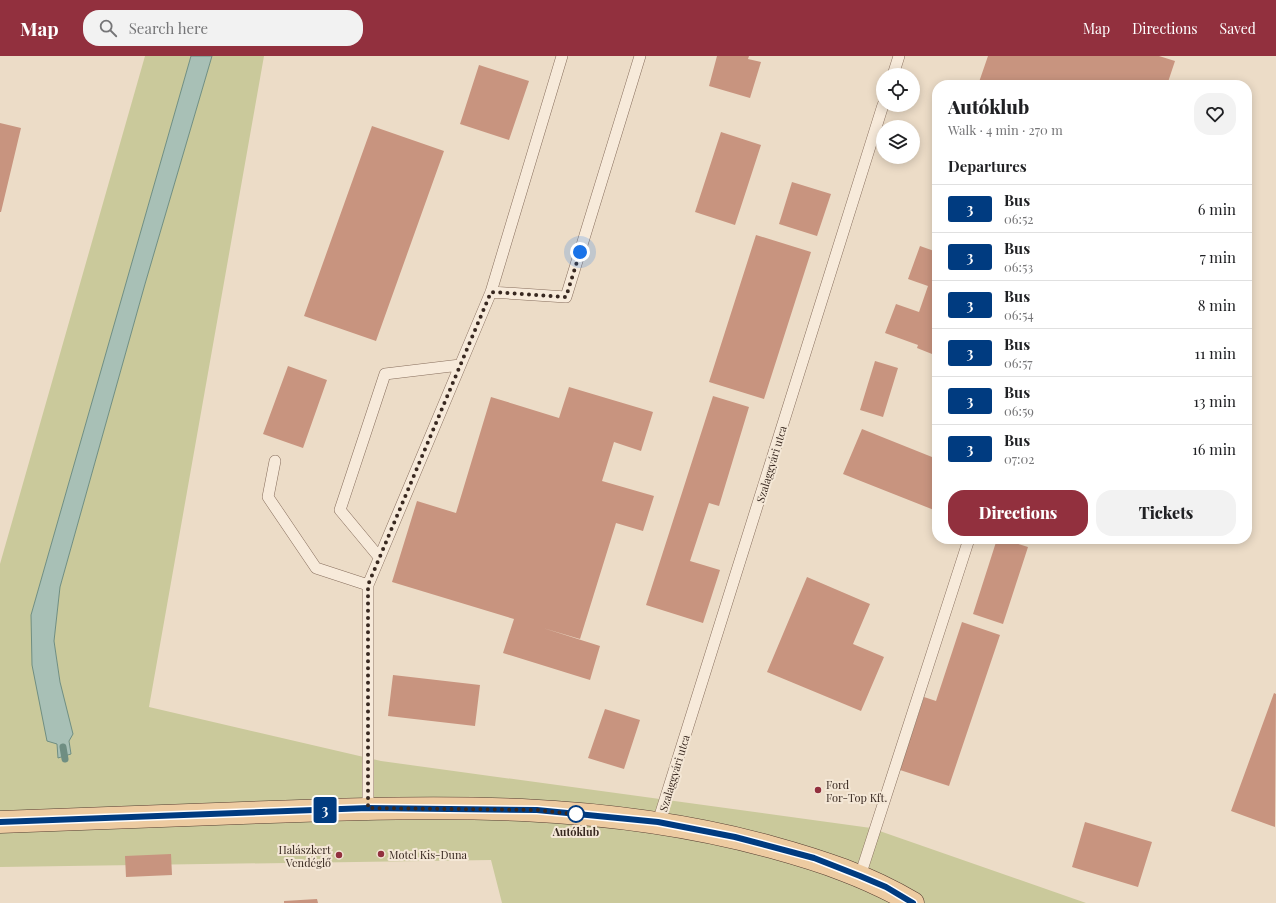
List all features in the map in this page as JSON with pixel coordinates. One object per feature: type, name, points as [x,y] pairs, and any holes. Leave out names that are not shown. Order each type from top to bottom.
[{"type":"main road","points":[[0,822],[368,808],[537,810],[658,822],[742,839],[814,858],[886,887],[913,903]]},
{"type":"lane","points":[[368,808],[368,585],[491,292],[562,56]]},
{"type":"lane","points":[[491,292],[566,297],[640,56]]},
{"type":"lane","points":[[895,68],[899,56]]},
{"type":"lane","name":"Szalaggyári utca","points":[[658,822],[882,112]]},
{"type":"lane","points":[[379,557],[340,510],[385,374],[460,365]]},
{"type":"lane","points":[[275,461],[268,497],[316,568],[368,585]]},
{"type":"lane","points":[[860,876],[967,544]]},
{"type":"green space","points":[[145,56],[191,56],[31,615],[57,744],[71,754],[54,641],[60,587],[145,284],[212,56],[264,56],[149,707],[381,761],[871,828],[1086,903],[502,903],[491,860],[0,867],[0,564]]},
{"type":"shaded area","points":[[191,56],[212,56],[145,284],[60,587],[54,641],[60,682],[73,734],[69,741],[71,754],[58,758],[57,744],[47,741],[32,665],[31,615]]},
{"type":"building","points":[[717,56],[749,56],[748,59],[761,62],[750,98],[709,86]]},
{"type":"building","points":[[988,56],[1159,56],[1175,61],[1169,80],[980,80]]},
{"type":"building","points":[[479,65],[529,81],[509,140],[460,124]]},
{"type":"building","points":[[0,123],[21,128],[1,212],[0,212]]},
{"type":"building","points":[[372,126],[444,151],[376,341],[304,316]]},
{"type":"building","points":[[721,132],[761,145],[735,225],[695,212]]},
{"type":"building","points":[[792,182],[831,194],[817,236],[779,224]]},
{"type":"building","points":[[756,235],[811,252],[764,399],[709,382]]},
{"type":"building","points":[[920,246],[932,250],[932,354],[917,348],[918,345],[885,333],[896,304],[919,312],[928,286],[908,279]]},
{"type":"building","points":[[875,361],[898,368],[883,417],[860,410]]},
{"type":"building","points":[[288,366],[327,380],[303,448],[263,434]]},
{"type":"building","points":[[569,387],[653,412],[641,451],[614,442],[602,481],[654,496],[643,531],[616,523],[580,639],[543,628],[600,646],[590,680],[503,653],[514,619],[392,582],[417,501],[456,513],[491,397],[559,418]]},
{"type":"building","points":[[713,396],[749,407],[719,506],[709,503],[690,561],[720,570],[703,623],[646,605]]},
{"type":"building","points":[[862,429],[932,457],[932,509],[843,474]]},
{"type":"building","points":[[995,544],[1019,544],[1028,547],[1003,624],[973,614]]},
{"type":"building","points":[[807,577],[870,604],[853,644],[884,657],[861,711],[767,672]]},
{"type":"building","points":[[962,622],[1000,635],[949,786],[900,770],[924,697],[936,701]]},
{"type":"building","points":[[393,675],[480,685],[475,726],[388,716]]},
{"type":"building","points":[[1274,693],[1276,694],[1275,827],[1231,811]]},
{"type":"building","points":[[605,709],[640,720],[624,769],[588,758]]},
{"type":"building","points":[[1085,822],[1152,842],[1138,887],[1072,867]]},
{"type":"building","points":[[171,854],[172,875],[126,877],[125,856]]},
{"type":"building","points":[[317,899],[318,903],[284,903],[284,901]]},
{"type":"waterway","points":[[63,747],[65,759]]},
{"type":"bus line","name":"3","points":[[0,822],[368,808],[537,810],[658,822],[735,837],[814,858],[886,887],[913,903]]},
{"type":"place","name":"Ford For-Top Kft.","points":[[818,790]]},
{"type":"place","name":"Autóklub","points":[[576,814]]},
{"type":"place","name":"Motel Kis-Duna","points":[[381,854]]},
{"type":"place","name":"Halászkert Vendéglő","points":[[339,855]]},
{"type":"route","points":[[576,814],[582,815],[537,810],[368,808],[368,585],[491,292],[566,297],[580,252]]}]
